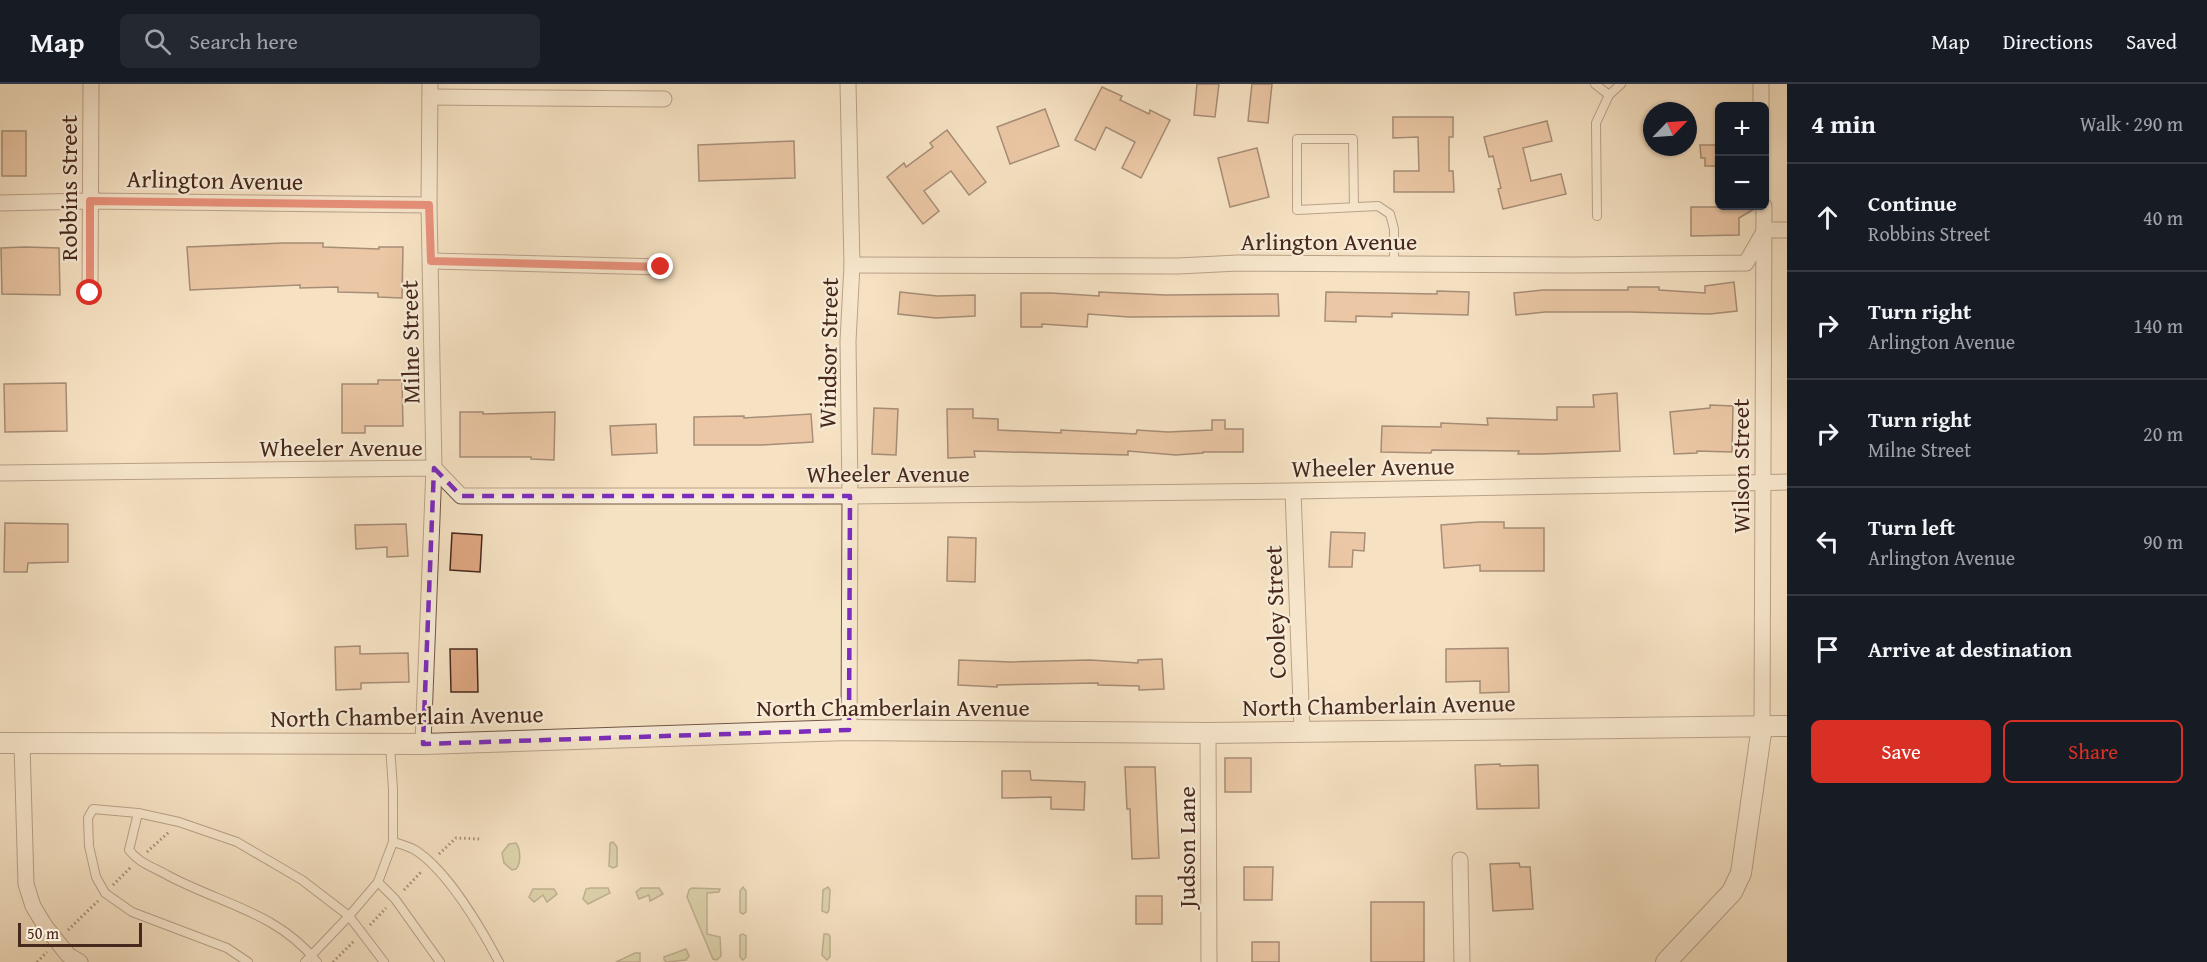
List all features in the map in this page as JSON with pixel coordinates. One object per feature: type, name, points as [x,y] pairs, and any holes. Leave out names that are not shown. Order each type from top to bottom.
[{"type":"street","name":"Robbins Street","points":[[90,293],[91,84]]},
{"type":"street","name":"Windsor Street","points":[[848,84],[852,265],[848,341],[849,730]]},
{"type":"street","points":[[1761,84],[1761,102]]},
{"type":"street","points":[[430,91],[664,99]]},
{"type":"street","name":"Milne Street","points":[[423,744],[434,468],[429,205],[430,91]]},
{"type":"street","name":"Arlington Avenue","points":[[0,203],[90,201],[429,205]]},
{"type":"street","name":"Wilson Street","points":[[1762,726],[1764,210]]},
{"type":"street","name":"Arlington Avenue","points":[[852,265],[1746,263],[1765,230]]},
{"type":"street","points":[[1765,230],[1787,230]]},
{"type":"street","points":[[431,261],[661,267]]},
{"type":"street","name":"Wheeler Avenue","points":[[0,473],[434,468],[461,496],[850,496],[1787,482]]},
{"type":"street","name":"Cooley Street","points":[[1293,491],[1302,730]]},
{"type":"street","points":[[1666,962],[1732,892],[1741,873],[1762,726]]},
{"type":"street","name":"North Chamberlain Avenue","points":[[0,743],[423,744],[849,730],[1208,733],[1302,730],[1787,726]]},
{"type":"street","name":"Judson Lane","points":[[1208,733],[1209,962]]},
{"type":"street","points":[[22,744],[26,884],[33,906],[70,960]]},
{"type":"street","points":[[1460,860],[1462,962]]},
{"type":"lane","points":[[1595,84],[1609,95]]},
{"type":"lane","points":[[1597,216],[1596,123],[1609,95],[1621,84]]},
{"type":"lane","points":[[1354,207],[1353,138],[1297,139],[1297,210],[1378,206],[1390,214],[1394,229],[1394,263]]},
{"type":"lane","points":[[305,962],[314,958],[378,882],[393,842],[390,744]]},
{"type":"lane","points":[[248,962],[227,948],[132,912],[105,893],[96,877],[89,846],[88,818],[93,809],[138,813],[178,822],[237,842],[302,880],[350,916],[384,962]]},
{"type":"lane","points":[[138,813],[129,850],[138,861],[279,926],[314,958]]},
{"type":"lane","points":[[393,842],[414,849],[430,862],[451,885],[489,942],[499,962]]},
{"type":"lane","points":[[378,882],[395,899],[440,962]]},
{"type":"highlighted area","points":[[434,468],[461,496],[850,496],[849,730],[423,744]]},
{"type":"green space","points":[[613,842],[617,847],[617,866],[613,868],[609,866],[610,843]]},
{"type":"green space","points":[[516,843],[520,860],[518,867],[512,870],[504,863],[502,853],[509,844]]},
{"type":"green space","points":[[743,887],[746,891],[746,912],[743,914],[740,912],[740,891]]},
{"type":"green space","points":[[828,887],[830,890],[827,913],[822,911],[823,890]]},
{"type":"green space","points":[[608,888],[610,893],[588,904],[583,899],[586,889]]},
{"type":"green space","points":[[641,888],[659,888],[663,894],[650,901],[649,895],[639,899],[636,892]]},
{"type":"green space","points":[[692,888],[720,889],[719,892],[707,893],[707,934],[720,937],[721,956],[717,960],[713,959],[687,897]]},
{"type":"green space","points":[[533,889],[554,889],[557,894],[547,902],[543,895],[534,902],[529,897]]},
{"type":"green space","points":[[824,934],[830,936],[830,957],[827,960],[822,955]]},
{"type":"green space","points":[[740,935],[746,936],[746,957],[743,960],[740,957]]},
{"type":"green space","points":[[686,949],[689,956],[686,960],[667,962],[664,960],[664,957]]},
{"type":"green space","points":[[640,953],[640,962],[616,962]]},
{"type":"building","points":[[1197,84],[1219,84],[1215,117],[1194,115]]},
{"type":"building","points":[[1252,84],[1272,84],[1268,123],[1248,121]]},
{"type":"building","points":[[1102,87],[1122,96],[1120,100],[1149,114],[1150,110],[1170,120],[1141,178],[1122,168],[1135,142],[1106,127],[1095,150],[1075,140]]},
{"type":"building","points":[[1045,109],[1059,146],[1010,164],[997,127]]},
{"type":"building","points":[[1393,117],[1453,117],[1453,137],[1449,137],[1449,171],[1453,171],[1454,192],[1394,192],[1394,171],[1419,171],[1418,137],[1393,138]]},
{"type":"building","points":[[1547,121],[1552,141],[1523,148],[1531,181],[1561,174],[1566,194],[1503,209],[1498,189],[1501,188],[1493,156],[1489,157],[1484,137]]},
{"type":"building","points":[[947,130],[986,182],[969,195],[951,171],[924,191],[939,211],[923,224],[887,177],[904,163],[906,167],[933,147],[930,143]]},
{"type":"building","points":[[2,131],[26,131],[26,176],[2,176]]},
{"type":"building","points":[[794,141],[795,178],[699,181],[698,145]]},
{"type":"building","points":[[1700,145],[1715,145],[1715,166],[1705,166],[1705,158],[1701,158]]},
{"type":"building","points":[[1257,148],[1269,197],[1230,207],[1218,158]]},
{"type":"building","points":[[1691,207],[1715,207],[1715,210],[1752,210],[1739,218],[1739,235],[1691,236]]},
{"type":"building","points":[[323,243],[323,247],[379,249],[379,247],[403,247],[402,298],[378,297],[378,293],[338,292],[338,287],[300,288],[300,285],[190,290],[187,247]]},
{"type":"building","points":[[1,248],[59,248],[60,295],[2,294]]},
{"type":"building","points":[[1734,282],[1737,311],[1710,314],[1545,312],[1516,315],[1514,293],[1659,287],[1659,290],[1705,293],[1705,286]]},
{"type":"building","points":[[1437,291],[1469,292],[1468,315],[1392,313],[1392,317],[1356,316],[1356,322],[1325,321],[1326,292],[1437,294]]},
{"type":"building","points":[[900,292],[937,296],[975,295],[975,316],[936,318],[898,314]]},
{"type":"building","points":[[1099,292],[1165,295],[1278,294],[1279,316],[1129,317],[1088,314],[1087,327],[1042,324],[1042,327],[1021,327],[1021,293],[1099,296]]},
{"type":"building","points":[[378,380],[402,380],[403,426],[365,426],[365,433],[342,433],[342,384],[378,384]]},
{"type":"building","points":[[66,383],[67,431],[5,432],[4,384]]},
{"type":"building","points":[[1617,393],[1620,451],[1542,454],[1518,454],[1519,451],[1381,452],[1382,426],[1441,427],[1441,423],[1488,425],[1487,418],[1557,420],[1557,407],[1594,407],[1593,395]]},
{"type":"building","points":[[1710,405],[1733,406],[1732,452],[1697,451],[1697,453],[1674,454],[1670,412],[1710,408]]},
{"type":"building","points":[[874,408],[898,409],[896,455],[872,454]]},
{"type":"building","points":[[947,409],[973,409],[973,418],[998,419],[998,430],[1061,433],[1061,430],[1136,434],[1137,430],[1168,432],[1212,430],[1212,420],[1225,420],[1225,429],[1243,429],[1243,452],[1176,455],[1128,451],[1128,455],[974,451],[975,457],[948,458]]},
{"type":"building","points":[[460,412],[483,412],[483,414],[555,412],[554,460],[531,459],[531,457],[460,457]]},
{"type":"building","points":[[811,414],[813,442],[694,445],[694,417],[744,416],[744,418]]},
{"type":"building","points":[[656,424],[657,453],[612,455],[610,426]]},
{"type":"building","points":[[1504,522],[1504,528],[1544,528],[1544,571],[1480,571],[1480,565],[1444,568],[1441,525]]},
{"type":"building","points":[[5,523],[68,524],[68,562],[28,563],[27,572],[4,572]]},
{"type":"building","points":[[406,524],[408,556],[387,557],[387,547],[356,549],[355,525]]},
{"type":"building","points":[[1331,532],[1365,533],[1364,551],[1353,550],[1352,567],[1329,567]]},
{"type":"building","points":[[452,533],[482,535],[480,572],[450,570]]},
{"type":"building","points":[[948,537],[976,538],[975,582],[947,581]]},
{"type":"building","points":[[360,646],[360,654],[408,653],[409,682],[361,683],[361,689],[336,690],[335,647]]},
{"type":"building","points":[[1508,648],[1509,692],[1480,693],[1480,681],[1446,682],[1446,649]]},
{"type":"building","points":[[450,649],[477,649],[478,692],[451,692]]},
{"type":"building","points":[[1162,659],[1164,689],[1139,690],[1139,686],[1098,685],[1098,683],[997,685],[997,687],[958,685],[959,660],[1011,662],[1090,660],[1138,663],[1138,660]]},
{"type":"building","points":[[1225,758],[1251,758],[1251,792],[1225,792]]},
{"type":"building","points":[[1500,764],[1500,766],[1538,765],[1539,808],[1477,809],[1475,765]]},
{"type":"building","points":[[1125,767],[1155,767],[1159,858],[1132,859]]},
{"type":"building","points":[[1002,771],[1030,771],[1031,780],[1085,782],[1084,810],[1051,809],[1051,797],[1002,798]]},
{"type":"building","points":[[1519,863],[1520,867],[1530,867],[1533,909],[1493,911],[1490,864]]},
{"type":"building","points":[[1244,867],[1273,867],[1272,900],[1244,900]]},
{"type":"building","points":[[1136,896],[1162,896],[1162,924],[1136,924]]},
{"type":"building","points":[[1371,902],[1424,902],[1424,962],[1371,962]]},
{"type":"building","points":[[1252,942],[1279,942],[1279,962],[1252,962]]},
{"type":"route","points":[[90,293],[90,201],[429,205],[431,261],[661,267]]}]
